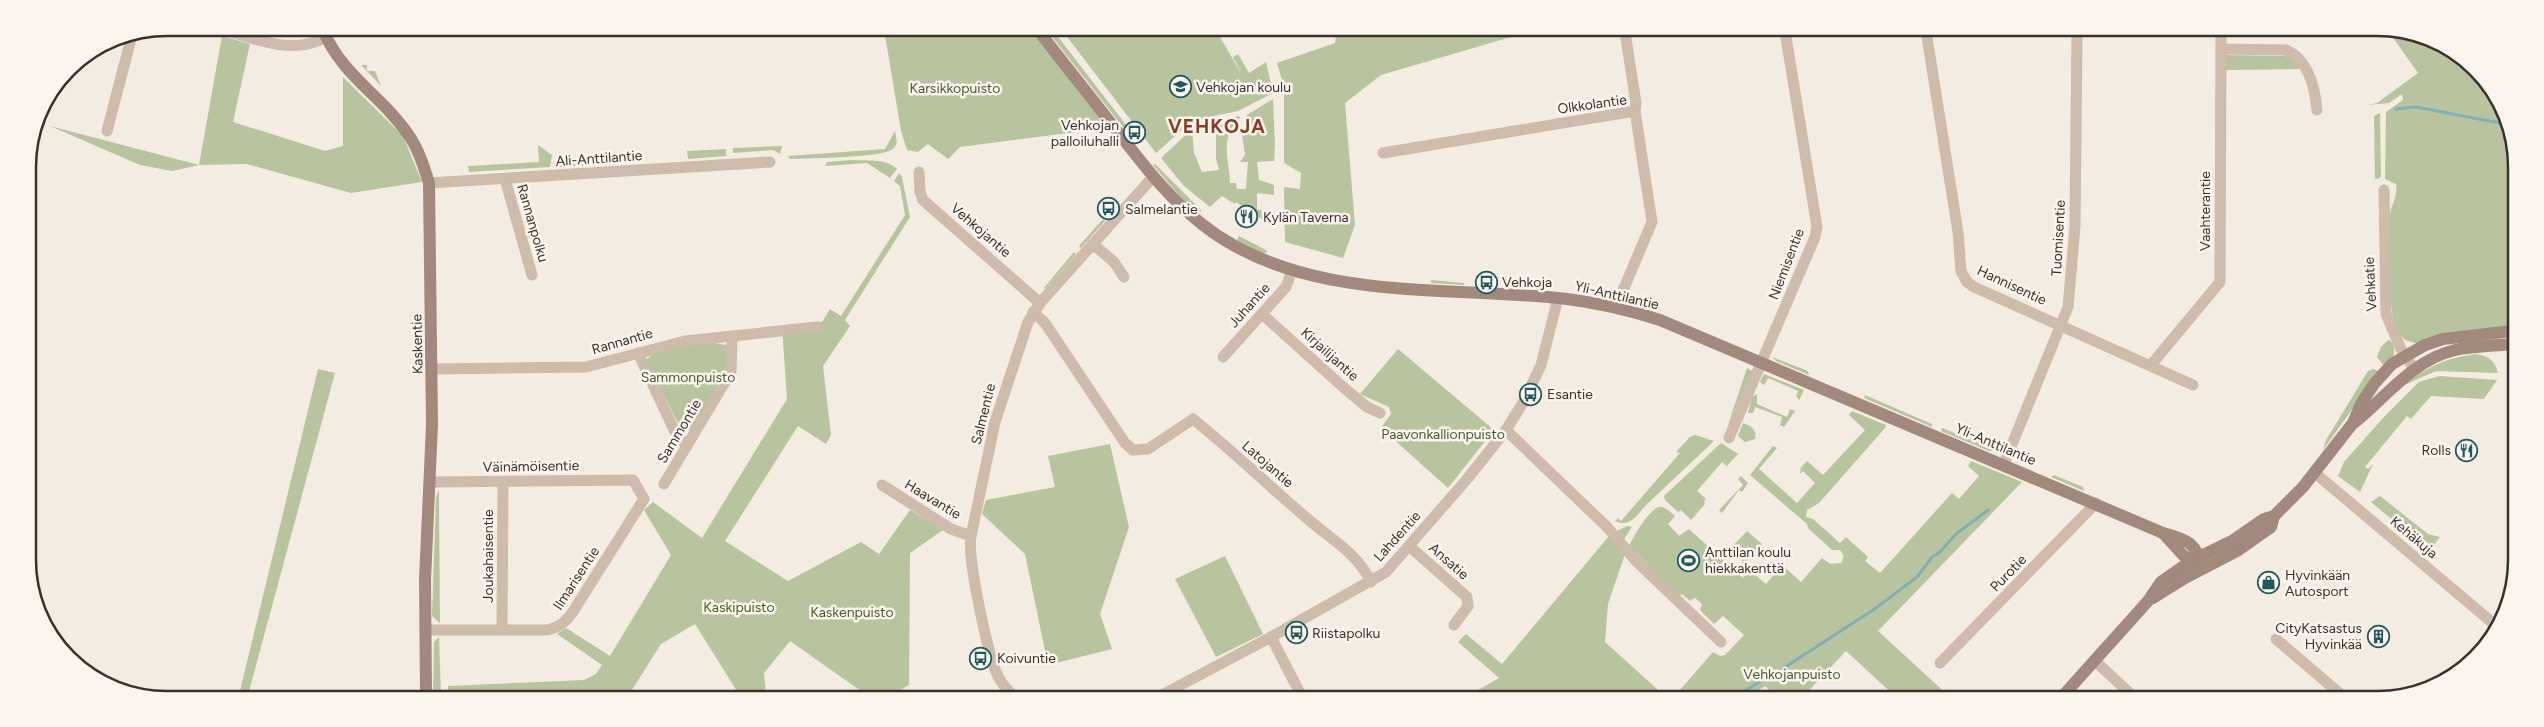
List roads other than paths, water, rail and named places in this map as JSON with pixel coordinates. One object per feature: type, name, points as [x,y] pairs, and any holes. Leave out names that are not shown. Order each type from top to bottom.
[{"type":"street","points":[[245,36],[281,46],[299,47],[317,36]]},
{"type":"street","name":"Kaskentie","points":[[325,36],[344,67],[389,112],[410,138],[422,161],[429,183],[433,369],[425,630],[426,691]]},
{"type":"street","name":"Yli-Anttilantie","points":[[1042,36],[1153,177],[1187,212],[1217,235],[1255,256],[1292,270],[1355,283],[1556,298],[1616,308],[1660,320],[2004,464],[2163,533],[2187,541],[2198,562]]},
{"type":"street","points":[[1626,36],[1636,103],[1635,111]]},
{"type":"street","name":"Niemisentie","points":[[1729,438],[1815,237],[1817,227],[1786,36]]},
{"type":"street","name":"Hannisentie","points":[[1927,36],[1958,232],[1961,271],[1967,282],[1974,287],[2193,385]]},
{"type":"street","name":"Tuomisentie","points":[[2004,464],[2068,307],[2075,227],[2077,36]]},
{"type":"street","name":"Vaahterantie","points":[[2151,365],[2220,282],[2221,36]]},
{"type":"street","points":[[107,131],[130,42]]},
{"type":"street","points":[[2220,49],[2286,50],[2294,54],[2312,79],[2318,110]]},
{"type":"street","name":"Olkkolantie","points":[[1383,153],[1635,111],[1652,222],[1616,308]]},
{"type":"street","name":"Ali-Anttilantie","points":[[429,183],[770,162]]},
{"type":"street","name":"Vehkojantie","points":[[919,172],[920,192],[923,200],[1040,303]]},
{"type":"street","name":"Salmentie","points":[[1007,691],[997,674],[990,655],[970,554],[971,536],[995,422],[1008,376],[1033,312],[1153,177]]},
{"type":"street","name":"Rannanpolku","points":[[505,179],[532,276]]},
{"type":"street","name":"Vehkatie","points":[[2384,190],[2386,314],[2405,355],[2415,370]]},
{"type":"street","points":[[1093,244],[1114,262],[1124,277]]},
{"type":"street","name":"Juhantie","points":[[1223,357],[1286,287],[1292,270]]},
{"type":"street","name":"Lahdentie","points":[[1170,691],[1271,637],[1386,572],[1506,430],[1524,401],[1541,365],[1556,306],[1556,298]]},
{"type":"street","name":"Latojantie","points":[[1033,312],[1045,323],[1125,443],[1132,450],[1148,449],[1192,419],[1310,522],[1348,550],[1366,572],[1371,582]]},
{"type":"street","name":"Kirjailijantie","points":[[1262,314],[1349,392],[1367,407],[1380,413]]},
{"type":"street","name":"Rannantie","points":[[433,369],[586,367],[676,342],[818,327]]},
{"type":"street","points":[[2353,424],[2360,404],[2374,384],[2392,364],[2405,355],[2444,339],[2508,331]]},
{"type":"street","name":"Sammontie","points":[[664,484],[732,372],[732,336]]},
{"type":"street","points":[[2068,690],[2148,600],[2161,582],[2198,562],[2264,519],[2274,516],[2315,473],[2353,424],[2398,382],[2415,370],[2455,350],[2508,345]]},
{"type":"street","points":[[638,353],[676,432],[687,446]]},
{"type":"street","points":[[1506,430],[1721,642]]},
{"type":"street","name":"Kehäkuja","points":[[2315,473],[2492,622]]},
{"type":"street","name":"Väinämöisentie","points":[[430,482],[633,480]]},
{"type":"street","name":"Ilmarisentie","points":[[425,630],[547,630],[558,627],[567,620],[644,499],[633,480]]},
{"type":"street","name":"Joukahaisentie","points":[[502,630],[503,482]]},
{"type":"street","name":"Haavantie","points":[[882,485],[951,529],[971,536]]},
{"type":"street","name":"Purotie","points":[[1940,664],[2096,503]]},
{"type":"street","name":"Ansatie","points":[[1409,546],[1467,597],[1468,606],[1454,625]]},
{"type":"street","points":[[1271,637],[1299,690]]},
{"type":"street","points":[[2276,640],[2335,690]]},
{"type":"street","points":[[2095,661],[2126,690]]},
{"type":"waterway","points":[[2396,109],[2416,107],[2500,123]]},
{"type":"waterway","points":[[1770,677],[1876,608],[1918,576],[1932,557],[1940,552],[1956,534],[1988,510]]},
{"type":"waterway","points":[[1746,690],[1759,682]]},
{"type":"place","name":"Vehkojan koulu","points":[[1180,87]]},
{"type":"place","name":"Vehkojan palloiluhalli","points":[[1135,133]]},
{"type":"place","name":"Salmelantie","points":[[1109,209]]},
{"type":"place","name":"Kylän Taverna","points":[[1247,217]]},
{"type":"place","name":"Vehkoja","points":[[1486,282]]},
{"type":"place","name":"Esantie","points":[[1531,394]]},
{"type":"place","name":"Rolls","points":[[2467,450]]},
{"type":"place","name":"Anttilan koulu hiekkakenttä","points":[[1689,560]]},
{"type":"place","name":"Hyvinkään Autosport","points":[[2269,583]]},
{"type":"place","name":"Riistapolku","points":[[1296,633]]},
{"type":"place","name":"CityKatsastus Hyvinkää","points":[[2378,636]]},
{"type":"place","name":"Koivuntie","points":[[981,658]]},
{"type":"district","name":"VEHKOJA","points":[[1217,126]]},
{"type":"park label","name":"Karsikkopuisto","points":[[955,88]]},
{"type":"park label","name":"Sammonpuisto","points":[[688,377]]},
{"type":"park label","name":"Paavonkallionpuisto","points":[[1443,434]]},
{"type":"park label","name":"Kaskipuisto","points":[[739,607]]},
{"type":"park label","name":"Kaskenpuisto","points":[[852,612]]},
{"type":"park label","name":"Vehkojanpuisto","points":[[1792,674]]}]
